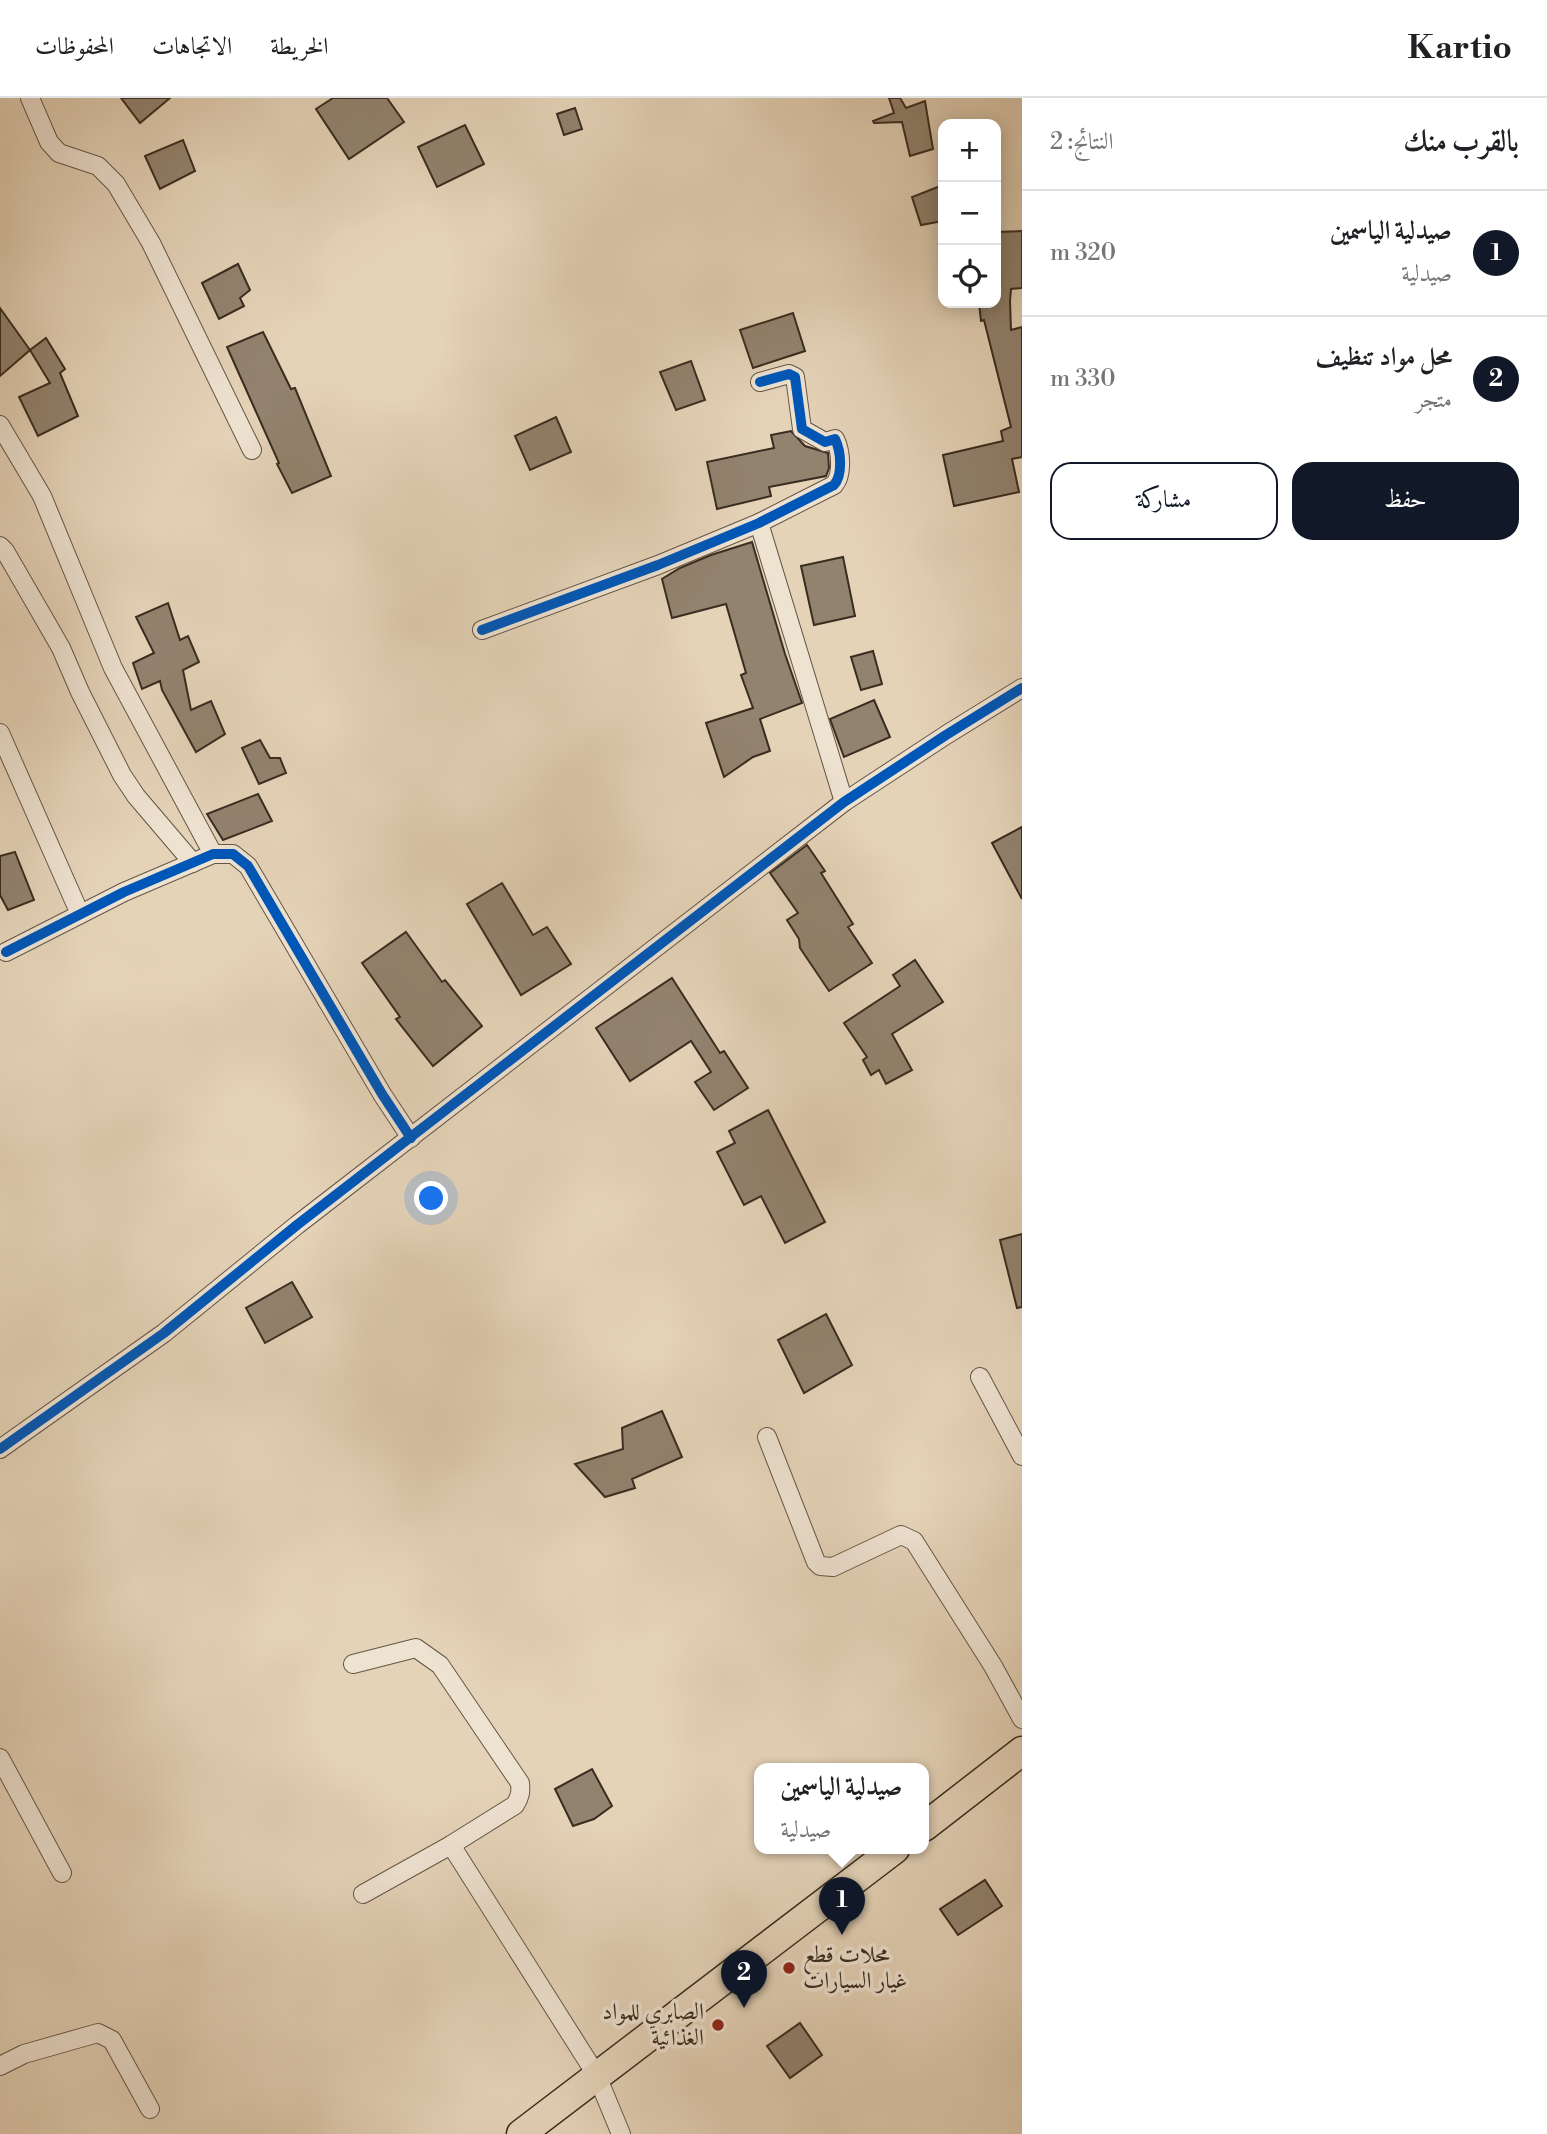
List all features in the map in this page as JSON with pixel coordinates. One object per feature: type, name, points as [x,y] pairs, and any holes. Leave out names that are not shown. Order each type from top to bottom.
[{"type":"main road","points":[[929,1823],[1022,1751]]},
{"type":"main road","points":[[521,2134],[888,1854]]},
{"type":"street","points":[[30,98],[49,142],[59,153],[98,166],[116,184],[151,243],[252,450]]},
{"type":"street","points":[[482,630],[658,565],[759,523],[834,485],[840,475],[838,444],[835,439],[825,442],[802,429],[795,377],[789,374],[760,382]]},
{"type":"street","points":[[0,425],[42,496],[113,668],[213,854]]},
{"type":"street","points":[[759,523],[844,802]]},
{"type":"street","points":[[0,546],[61,648],[122,775],[136,796],[193,863]]},
{"type":"street","points":[[0,1449],[164,1334],[297,1225],[844,802],[1022,688]]},
{"type":"street","points":[[0,733],[80,914]]},
{"type":"street","points":[[6,952],[80,914],[213,854],[233,854],[248,866],[382,1094],[411,1138]]},
{"type":"street","points":[[980,1377],[1022,1456]]},
{"type":"street","points":[[767,1437],[816,1562],[820,1566],[833,1567],[901,1535],[914,1541],[993,1666],[1022,1719]]},
{"type":"street","points":[[353,1664],[416,1648],[440,1665],[520,1783],[520,1798],[515,1805],[451,1845],[363,1894]]},
{"type":"street","points":[[0,1758],[62,1873]]},
{"type":"street","points":[[451,1845],[597,2076],[620,2133]]},
{"type":"street","points":[[0,2066],[24,2054],[98,2033],[112,2040],[150,2109]]},
{"type":"building","points":[[121,98],[170,98],[140,123]]},
{"type":"building","points":[[333,98],[387,98],[404,122],[349,159],[316,109]]},
{"type":"building","points":[[889,98],[900,98],[906,108],[925,101],[933,149],[910,156],[902,122],[874,123],[873,121],[894,113]]},
{"type":"building","points":[[575,108],[582,129],[564,135],[557,114]]},
{"type":"building","points":[[465,125],[484,164],[437,187],[418,147]]},
{"type":"building","points":[[183,140],[195,171],[160,189],[145,156]]},
{"type":"building","points":[[938,187],[938,222],[921,225],[912,197]]},
{"type":"building","points":[[1022,231],[1022,288],[1011,289],[1010,301],[1011,330],[1022,327],[1022,457],[1012,459],[1019,492],[954,506],[943,455],[1003,441],[1001,431],[1011,427],[980,308],[1001,308],[1001,232]]},
{"type":"building","points":[[238,264],[250,290],[240,298],[244,306],[219,319],[202,283]]},
{"type":"building","points":[[0,308],[30,350],[0,376]]},
{"type":"building","points":[[793,313],[805,351],[753,368],[740,330]]},
{"type":"building","points":[[263,332],[291,389],[295,388],[331,476],[292,493],[227,347]]},
{"type":"building","points":[[46,338],[65,369],[60,373],[78,416],[38,436],[19,397],[50,383],[30,350]]},
{"type":"building","points":[[691,361],[705,400],[676,410],[660,372]]},
{"type":"building","points":[[556,417],[571,452],[530,470],[515,436]]},
{"type":"building","points":[[791,431],[805,446],[828,453],[829,468],[826,476],[769,487],[771,496],[717,509],[707,462],[774,448],[771,435]]},
{"type":"building","points":[[752,542],[802,703],[760,719],[770,751],[753,757],[724,777],[706,723],[753,708],[741,675],[746,673],[726,604],[672,618],[662,579],[711,555]]},
{"type":"building","points":[[843,557],[855,616],[814,625],[801,566]]},
{"type":"building","points":[[168,603],[180,640],[188,636],[199,662],[183,670],[191,710],[211,701],[225,734],[196,752],[162,690],[160,681],[142,689],[133,663],[154,653],[136,617]]},
{"type":"building","points":[[873,651],[882,684],[861,690],[851,657]]},
{"type":"building","points":[[874,700],[890,737],[844,757],[830,719]]},
{"type":"building","points":[[260,740],[270,758],[280,758],[286,773],[259,784],[242,748]]},
{"type":"building","points":[[258,794],[272,821],[223,840],[207,814]]},
{"type":"building","points":[[1022,827],[1022,899],[992,843]]},
{"type":"building","points":[[807,845],[825,871],[821,873],[853,924],[848,927],[872,963],[829,991],[800,948],[799,939],[787,920],[798,913],[770,873]]},
{"type":"building","points":[[15,852],[34,900],[8,910],[0,895],[0,856]]},
{"type":"building","points":[[502,883],[533,935],[547,927],[571,964],[521,995],[467,904]]},
{"type":"building","points":[[406,932],[442,982],[445,980],[482,1026],[433,1066],[396,1019],[400,1017],[362,963]]},
{"type":"building","points":[[915,960],[943,1002],[892,1034],[912,1070],[886,1084],[879,1070],[871,1075],[863,1060],[867,1057],[844,1023],[900,986],[893,975]]},
{"type":"building","points":[[672,978],[720,1053],[724,1051],[748,1088],[714,1110],[695,1082],[711,1072],[691,1041],[630,1081],[596,1028]]},
{"type":"building","points":[[768,1110],[825,1222],[785,1243],[761,1196],[744,1205],[717,1152],[735,1143],[729,1131]]},
{"type":"building","points":[[1022,1234],[1022,1307],[1017,1308],[1000,1240]]},
{"type":"building","points":[[292,1282],[312,1317],[265,1343],[246,1308]]},
{"type":"building","points":[[826,1314],[852,1365],[804,1393],[778,1340]]},
{"type":"building","points":[[662,1411],[682,1457],[632,1479],[635,1488],[605,1497],[575,1464],[623,1449],[622,1428]]},
{"type":"building","points":[[592,1769],[612,1806],[594,1819],[573,1826],[555,1789]]},
{"type":"building","points":[[985,1880],[1002,1906],[958,1935],[940,1909]]},
{"type":"building","points":[[800,2023],[822,2055],[790,2078],[767,2046]]},
{"type":"cycle path","points":[[482,630],[658,565],[759,523],[834,485],[840,469],[837,444],[835,439],[825,442],[802,429],[795,377],[789,374],[760,382]]},
{"type":"cycle path","points":[[0,1449],[164,1333],[297,1225],[844,802],[1022,688]]},
{"type":"cycle path","points":[[6,952],[124,892],[213,854],[233,854],[248,866],[382,1094],[411,1138]]},
{"type":"place","name":"صيدلية الياسمين","points":[[842,1935]]},
{"type":"place","name":"محلات قطع غيار السيارات","points":[[789,1968]]},
{"type":"place","name":"محل مواد تنظيف","points":[[744,2008]]},
{"type":"place","name":"الصابري للمواد الغذائية","points":[[718,2025]]}]
